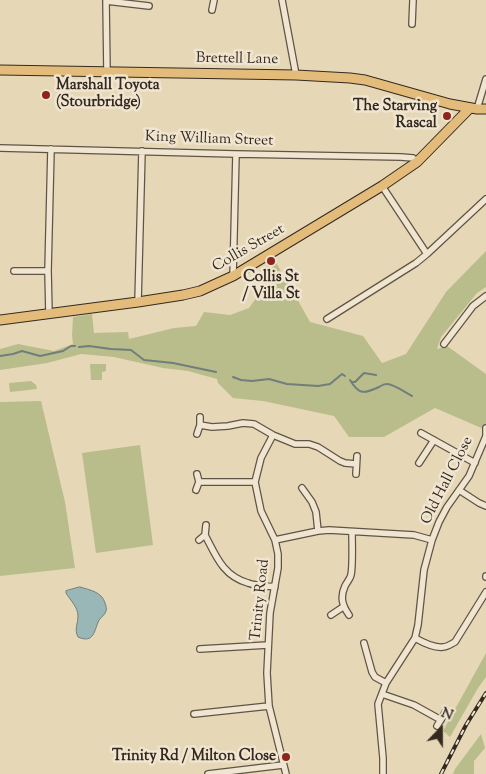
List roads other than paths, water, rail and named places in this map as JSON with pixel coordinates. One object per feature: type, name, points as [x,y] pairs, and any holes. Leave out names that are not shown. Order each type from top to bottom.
[{"type":"main road","name":"Brettell Lane","points":[[0,70],[296,75],[350,78],[366,80],[441,102],[478,109]]},
{"type":"main road","name":"Collis Street","points":[[0,320],[138,302],[200,291],[233,276],[382,186],[417,162],[478,109]]},
{"type":"street","points":[[212,10],[214,0]]},
{"type":"street","points":[[282,0],[296,75]]},
{"type":"street","points":[[412,24],[413,0]]},
{"type":"street","points":[[107,72],[106,2],[149,6]]},
{"type":"street","points":[[478,109],[486,79]]},
{"type":"street","name":"King William Street","points":[[0,148],[402,157],[414,158],[417,162]]},
{"type":"street","points":[[49,314],[48,271],[51,149]]},
{"type":"street","points":[[138,302],[142,151]]},
{"type":"street","points":[[233,276],[236,154]]},
{"type":"street","points":[[382,186],[427,254]]},
{"type":"street","points":[[327,319],[427,254],[486,199]]},
{"type":"street","points":[[14,271],[48,271]]},
{"type":"street","points":[[444,344],[473,306],[486,296]]},
{"type":"street","points":[[197,434],[200,417]]},
{"type":"street","points":[[200,425],[228,426],[243,423],[254,424],[273,435],[295,444],[309,444],[318,447],[340,461],[356,464]]},
{"type":"street","name":"Old Hall Close","points":[[384,773],[378,704],[386,683],[414,638],[418,625],[424,570],[432,540],[447,507],[469,476],[486,436],[486,428]]},
{"type":"street","points":[[421,432],[475,463]]},
{"type":"street","name":"Trinity Road","points":[[273,435],[261,458],[255,482],[261,511],[275,540],[278,554],[278,568],[270,613],[267,673],[268,706],[286,774]]},
{"type":"street","points":[[419,463],[434,440]]},
{"type":"street","points":[[356,474],[357,456]]},
{"type":"street","points":[[196,490],[199,482],[197,474]]},
{"type":"street","points":[[199,482],[255,482]]},
{"type":"street","points":[[302,488],[312,502],[316,512],[318,531]]},
{"type":"street","points":[[459,490],[486,506]]},
{"type":"street","points":[[206,525],[205,535],[223,568],[234,578],[248,583],[275,587]]},
{"type":"street","points":[[275,540],[318,531],[414,535],[432,540]]},
{"type":"street","points":[[349,615],[343,608],[342,594],[351,574],[352,532]]},
{"type":"street","points":[[199,540],[205,535]]},
{"type":"street","points":[[414,638],[442,647],[455,642],[486,592]]},
{"type":"street","points":[[330,614],[343,608]]},
{"type":"street","points":[[364,644],[372,672],[375,677],[386,683]]},
{"type":"street","points":[[200,649],[268,645]]},
{"type":"street","points":[[382,694],[414,705],[441,720]]},
{"type":"street","points":[[194,714],[268,706]]},
{"type":"street","points":[[437,726],[446,712]]},
{"type":"street","points":[[208,774],[283,764]]},
{"type":"water","points":[[80,587],[92,590],[101,596],[106,607],[93,635],[87,639],[78,637],[76,629],[78,613],[66,593],[66,591]]},
{"type":"waterway","points":[[0,356],[22,351],[40,356],[63,351],[71,346],[75,346]]},
{"type":"waterway","points":[[79,347],[89,346],[131,350],[144,360],[173,363],[216,372]]},
{"type":"waterway","points":[[352,382],[355,382],[364,373],[376,375]]},
{"type":"waterway","points":[[233,377],[241,380],[269,379],[287,384],[318,386],[330,384],[342,374],[345,376]]},
{"type":"waterway","points":[[350,380],[362,392],[384,384],[390,384],[412,396]]},
{"type":"railway","points":[[441,774],[466,725],[486,693]]},
{"type":"place","name":"Marshall Toyota (Stourbridge)","points":[[46,95]]},
{"type":"place","name":"The Starving Rascal","points":[[447,116]]},
{"type":"place","name":"Collis St / Villa St","points":[[271,261]]},
{"type":"place","name":"Trinity Rd / Milton Close","points":[[286,757]]}]
